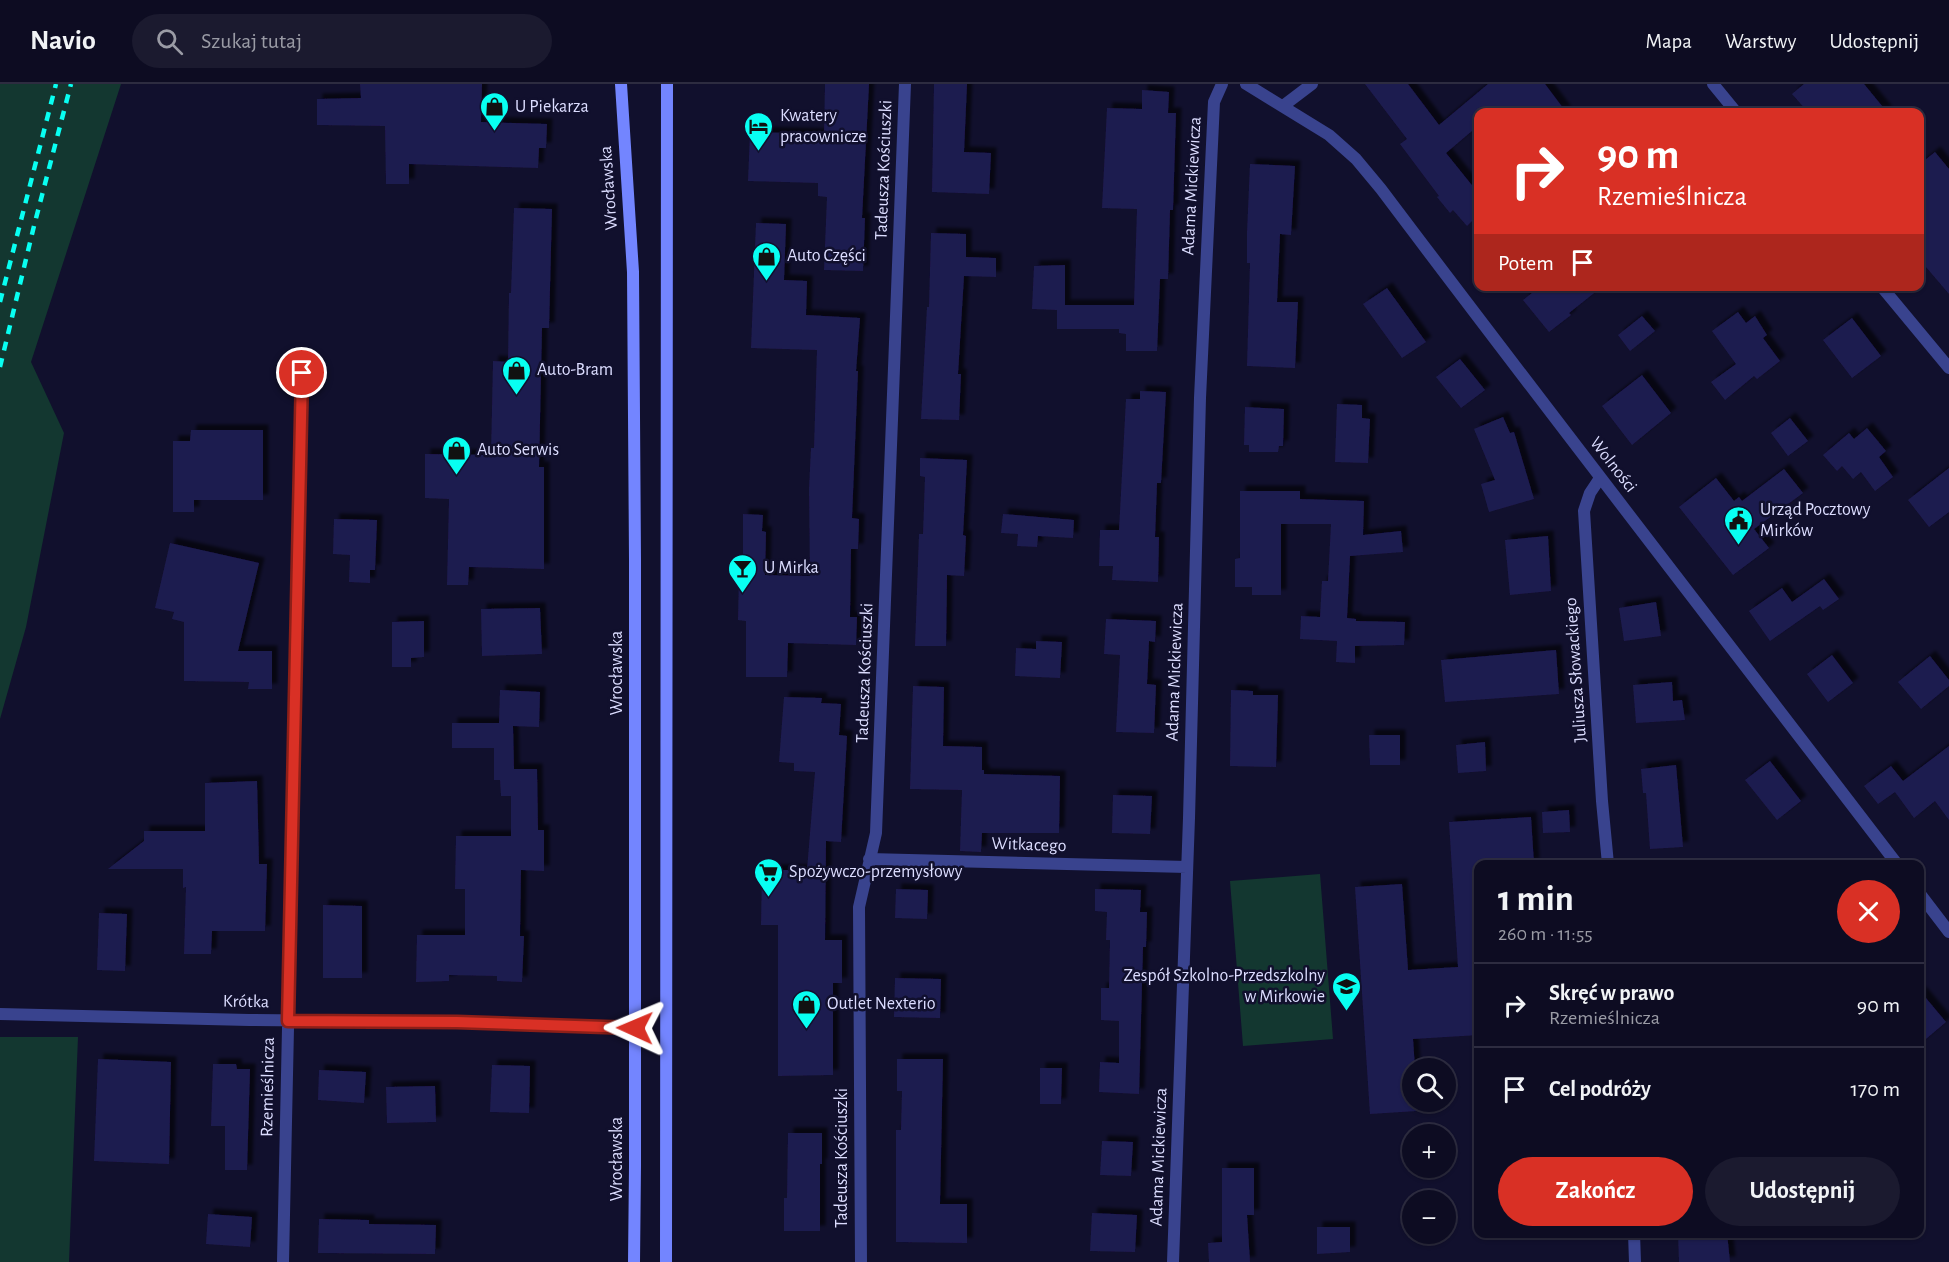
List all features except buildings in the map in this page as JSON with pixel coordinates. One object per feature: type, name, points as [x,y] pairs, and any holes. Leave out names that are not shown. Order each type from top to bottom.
[{"type":"main road","name":"Wrocławska","points":[[621,84],[633,272],[634,1262]]},
{"type":"main road","points":[[666,1262],[667,84]]},
{"type":"street","name":"Tadeusza Kościuszki","points":[[861,1262],[859,907],[876,832],[878,803],[905,84]]},
{"type":"street","name":"Adama Mickiewicza","points":[[1173,1262],[1200,398],[1214,102],[1222,84]]},
{"type":"street","name":"Wolności","points":[[1246,84],[1329,135],[1356,159],[1894,860]]},
{"type":"street","points":[[1283,106],[1312,84]]},
{"type":"street","points":[[1713,84],[1733,108]]},
{"type":"street","points":[[1885,291],[1949,369]]},
{"type":"street","name":"Rzemieślnicza","points":[[283,1262],[302,373]]},
{"type":"street","name":"Juliusza Słowackiego","points":[[1600,478],[1590,494],[1584,511],[1608,860]]},
{"type":"street","name":"Witkacego","points":[[869,860],[1187,867]]},
{"type":"street","points":[[1924,899],[1949,932]]},
{"type":"street","name":"Krótka","points":[[0,1014],[288,1021],[457,1022],[635,1028]]},
{"type":"street","points":[[1634,1238],[1635,1262]]},
{"type":"green space","points":[[0,84],[121,84],[31,362],[64,433],[26,627],[0,719]]},
{"type":"green space","points":[[1320,874],[1333,1039],[1243,1046],[1230,881]]},
{"type":"green space","points":[[0,1037],[78,1037],[69,1262],[0,1262]]},
{"type":"railway","points":[[0,302],[56,84]]},
{"type":"railway","points":[[0,367],[71,84]]},
{"type":"place","name":"U Piekarza","points":[[494,132]]},
{"type":"place","name":"Kwatery pracownicze","points":[[759,152]]},
{"type":"place","name":"Auto Części","points":[[766,282]]},
{"type":"place","name":"Auto-Bram","points":[[516,396]]},
{"type":"place","name":"Auto Serwis","points":[[456,476]]},
{"type":"place","name":"Urząd Pocztowy Mirków","points":[[1739,546]]},
{"type":"place","name":"U Mirka","points":[[743,594]]},
{"type":"place","name":"Spożywczo-przemysłowy","points":[[768,898]]},
{"type":"place","name":"Zespół Szkolno-Przedszkolny w Mirkowie","points":[[1346,1012]]},
{"type":"place","name":"Outlet Nexterio","points":[[806,1030]]},
{"type":"route","points":[[302,373],[288,1021],[457,1022],[635,1028]]}]
